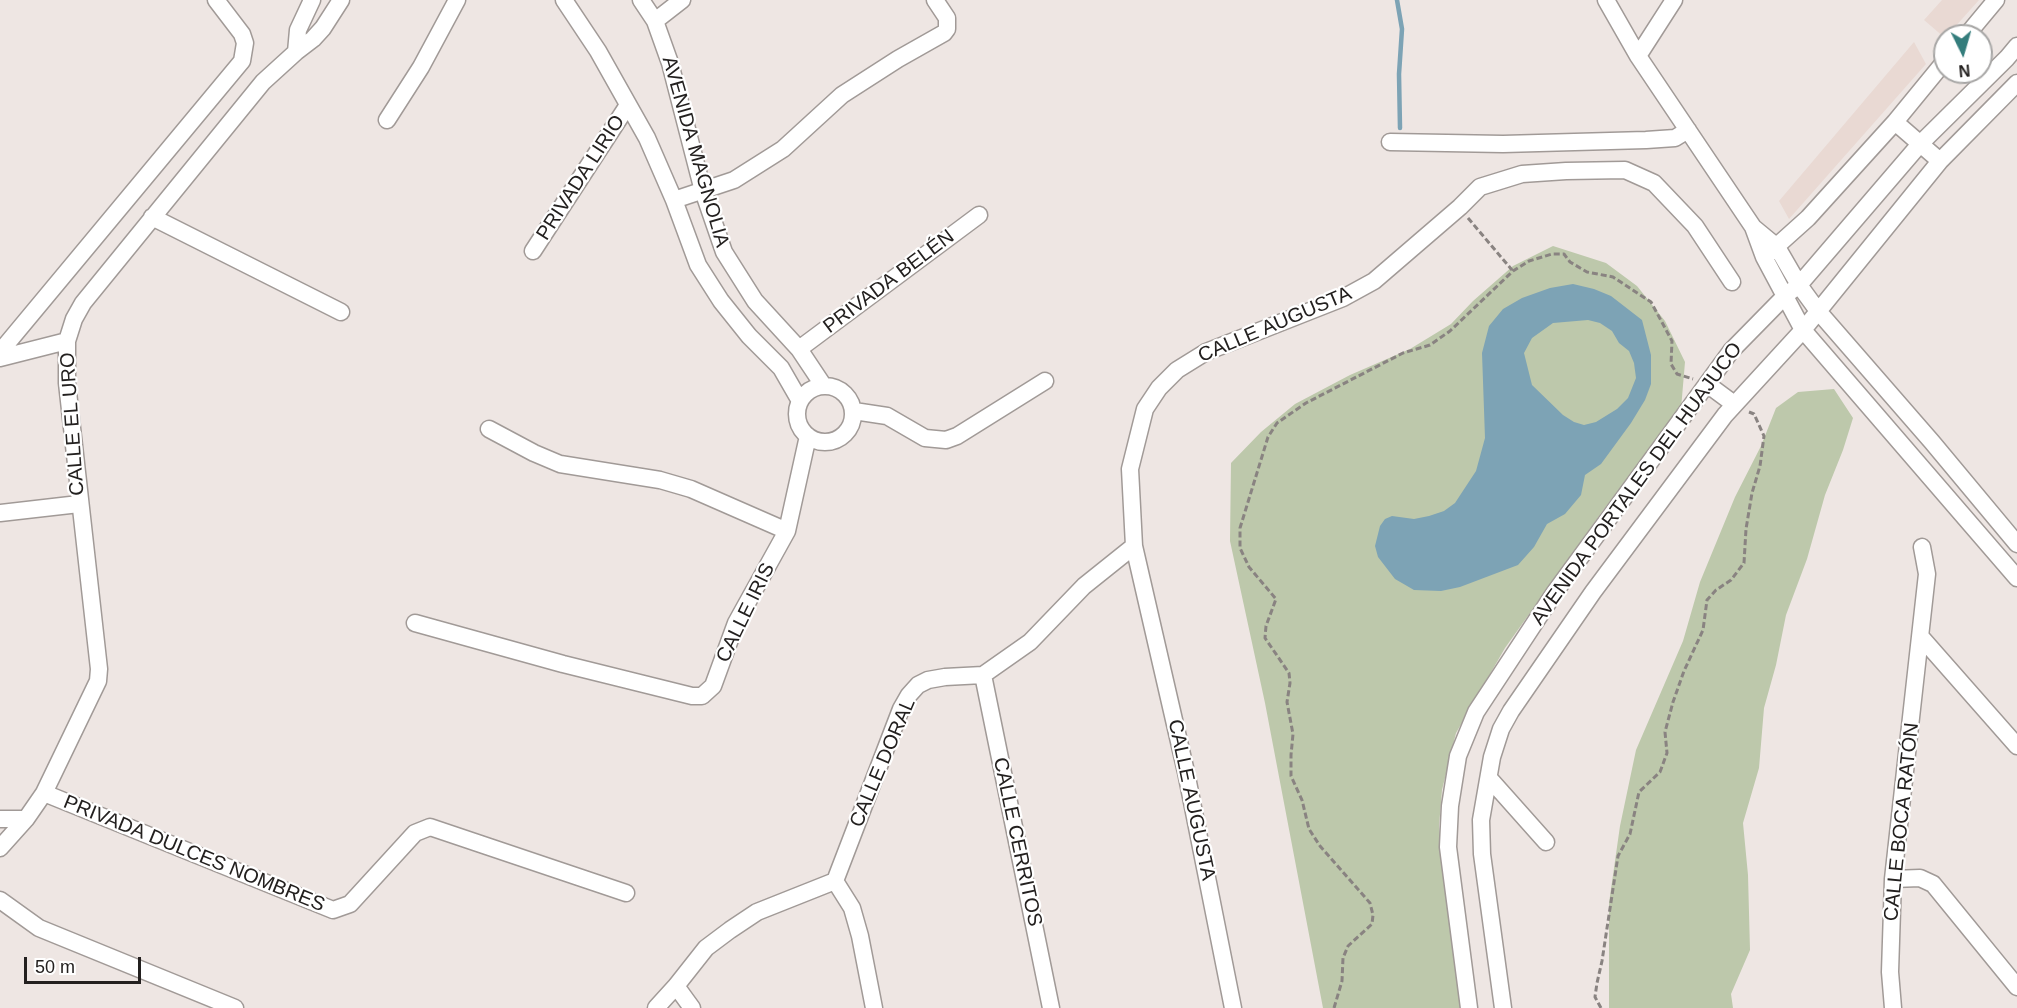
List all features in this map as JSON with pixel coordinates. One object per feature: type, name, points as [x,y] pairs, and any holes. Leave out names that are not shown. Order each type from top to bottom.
[{"type":"street","points":[[0,352],[242,61],[245,42],[242,34],[216,0]]},
{"type":"street","points":[[296,52],[297,30],[312,0]]},
{"type":"street","name":"CALLE EL URO","points":[[0,848],[26,819],[44,793],[98,681],[99,669],[67,382],[67,341],[74,319],[83,303],[263,82],[313,39],[341,0]]},
{"type":"street","points":[[387,120],[421,67],[457,0]]},
{"type":"street","name":"AVENIDA MAGNOLIA","points":[[564,0],[598,51],[647,138],[674,200],[698,265],[749,336],[781,368],[800,400]]},
{"type":"street","name":"AVENIDA MAGNOLIA","points":[[641,0],[655,21],[670,63],[703,191],[724,252],[755,301],[799,349],[823,385]]},
{"type":"street","points":[[655,21],[682,0]]},
{"type":"street","points":[[674,200],[734,180],[783,148],[842,95],[944,33],[947,29],[947,18],[935,0]]},
{"type":"street","points":[[1606,0],[1638,56],[1771,252],[1792,290],[1803,330],[2017,579]]},
{"type":"street","points":[[1638,56],[1674,0]]},
{"type":"street","points":[[1976,24],[1996,0]]},
{"type":"street","name":"AVENIDA PORTALES DEL HUAJUCO","points":[[1468,1008],[1448,847],[1450,806],[1458,756],[1476,712],[1556,592],[1731,351],[1792,290],[1920,144],[2017,46]]},
{"type":"street","points":[[1771,252],[1808,218],[1895,122],[1933,76]]},
{"type":"street","name":"AVENIDA PORTALES DEL HUAJUCO","points":[[1503,1008],[1482,854],[1481,820],[1492,757],[1501,729],[1511,711],[1593,592],[1725,415],[1803,330],[1940,161],[2017,83]]},
{"type":"street","name":"PRIVADA LIRIO","points":[[533,251],[628,105]]},
{"type":"street","points":[[1895,122],[1940,161]]},
{"type":"street","points":[[1390,142],[1503,144],[1646,140],[1675,138],[1688,130]]},
{"type":"street","name":"CALLE AUGUSTA","points":[[1233,1008],[1186,772],[1134,546],[1130,469],[1145,409],[1159,388],[1177,370],[1206,352],[1343,298],[1374,280],[1460,207],[1480,187],[1522,174],[1625,170],[1654,183],[1695,226],[1732,282]]},
{"type":"street","name":"PRIVADA BELÉN","points":[[799,349],[979,215]]},
{"type":"street","points":[[153,217],[341,312]]},
{"type":"street","points":[[1792,290],[1818,311],[2017,544]]},
{"type":"street","points":[[0,358],[67,341]]},
{"type":"street","points":[[854,411],[887,416],[925,438],[946,440],[957,436],[1045,381]]},
{"type":"street","points":[[1707,384],[1734,404]]},
{"type":"street","points":[[823,385],[840,389],[852,402],[854,411],[850,429],[844,436],[826,442],[817,441],[808,436],[801,429],[797,420],[800,400],[814,387],[823,385]]},
{"type":"street","points":[[489,429],[560,464],[660,480],[691,489],[787,531]]},
{"type":"street","name":"CALLE IRIS","points":[[414,623],[563,664],[692,696],[698,697],[706,694],[713,686],[736,623],[787,531],[808,436]]},
{"type":"street","points":[[0,513],[80,504]]},
{"type":"street","points":[[983,675],[1030,642],[1084,586],[1134,546]]},
{"type":"street","name":"CALLE BOCA RATÓN","points":[[1893,1008],[1890,972],[1893,879],[1927,574],[1922,547]]},
{"type":"street","points":[[1921,637],[2017,746]]},
{"type":"street","name":"CALLE DORAL","points":[[835,881],[909,695],[918,685],[928,680],[945,676],[983,675]]},
{"type":"street","name":"CALLE CERRITOS","points":[[983,675],[1051,1008]]},
{"type":"street","points":[[1489,778],[1546,842]]},
{"type":"street","name":"PRIVADA DULCES NOMBRES","points":[[44,793],[333,910],[350,904],[415,833],[430,827],[626,893]]},
{"type":"street","points":[[0,819],[26,819]]},
{"type":"street","points":[[1893,879],[1920,878],[1933,884],[2017,987]]},
{"type":"street","points":[[656,1008],[706,948],[730,930],[757,912],[835,881],[852,908],[874,1008]]},
{"type":"street","points":[[0,900],[39,928],[235,1008]]},
{"type":"street","points":[[676,986],[692,1008]]},
{"type":"path","points":[[1460,207],[1513,271]]},
{"type":"path","points":[[1334,1008],[1342,981],[1343,958],[1348,946],[1372,924],[1373,915],[1370,903],[1320,846],[1309,829],[1302,800],[1291,776],[1293,734],[1287,702],[1289,673],[1265,638],[1266,626],[1276,599],[1249,567],[1240,548],[1240,528],[1268,437],[1277,423],[1306,403],[1403,353],[1430,345],[1450,331],[1513,271],[1529,261],[1552,255],[1564,254],[1570,262],[1587,272],[1613,277],[1651,303],[1671,341],[1671,364],[1677,374],[1707,384]]},
{"type":"path","points":[[1601,1008],[1595,997],[1618,856],[1630,834],[1639,792],[1660,772],[1664,763],[1667,753],[1665,732],[1673,702],[1703,630],[1707,600],[1716,590],[1731,580],[1744,563],[1746,529],[1764,436],[1754,414],[1734,404]]},
{"type":"shaded area","points":[[1942,0],[1979,0],[1958,24],[1933,24],[1933,28],[1924,20]]},
{"type":"shaded area","points":[[1914,42],[1926,64],[1789,219],[1779,201]]},
{"type":"green space","points":[[1553,246],[1606,263],[1637,286],[1665,321],[1685,362],[1681,409],[1604,509],[1505,648],[1456,733],[1442,790],[1439,826],[1462,1008],[1323,1008],[1265,703],[1230,541],[1231,463],[1261,432],[1295,404],[1350,375],[1410,349],[1451,324],[1513,266]]},
{"type":"green space","points":[[1834,389],[1853,418],[1825,495],[1807,559],[1786,615],[1764,708],[1759,768],[1743,823],[1748,875],[1750,950],[1731,994],[1733,1008],[1609,1008],[1609,903],[1620,826],[1636,750],[1683,641],[1700,582],[1735,497],[1761,446],[1776,408],[1798,392]]},
{"type":"water","points":[[1573,284],[1594,289],[1611,296],[1642,320],[1651,355],[1651,384],[1645,400],[1601,464],[1585,475],[1581,495],[1565,514],[1547,524],[1534,547],[1518,565],[1460,587],[1441,591],[1414,590],[1395,579],[1378,557],[1375,546],[1380,526],[1385,519],[1392,516],[1414,519],[1429,516],[1444,511],[1455,503],[1476,471],[1485,438],[1482,353],[1489,326],[1503,309],[1522,298],[1550,288]],"holes":[[[1588,320],[1600,323],[1612,331],[1619,343],[1629,351],[1634,363],[1636,378],[1628,398],[1617,409],[1596,422],[1584,425],[1563,415],[1532,385],[1524,353],[1532,338],[1553,323]]]},
{"type":"waterway","points":[[1397,0],[1402,29],[1399,74],[1400,128]]}]
